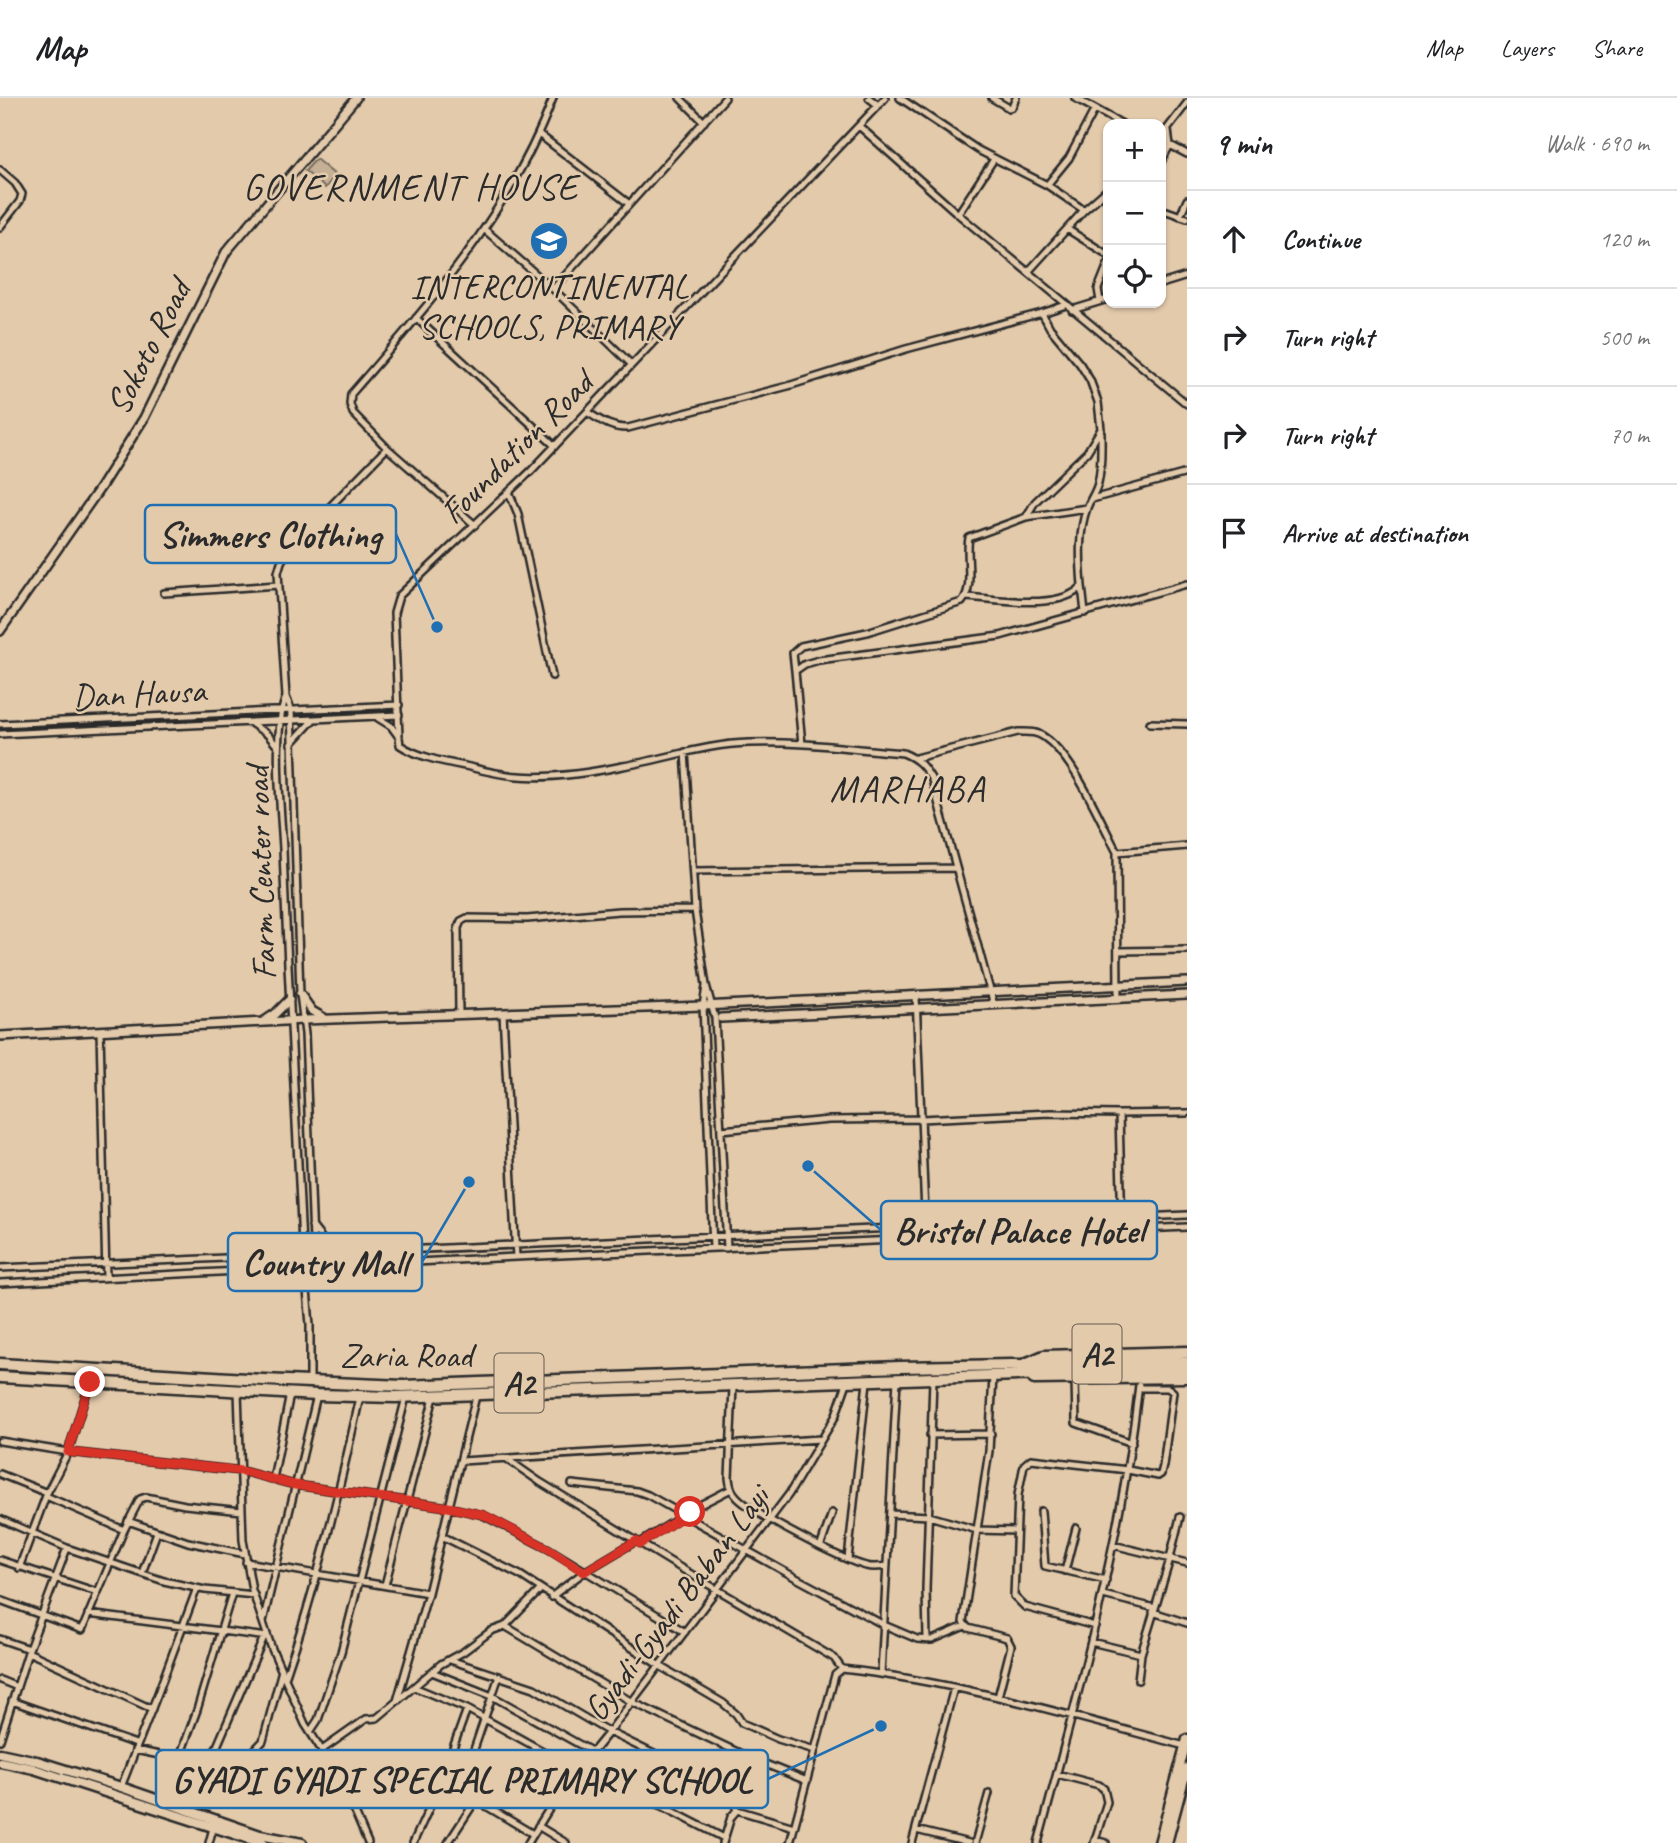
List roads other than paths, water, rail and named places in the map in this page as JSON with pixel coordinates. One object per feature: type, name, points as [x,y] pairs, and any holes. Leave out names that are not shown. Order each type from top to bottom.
[{"type":"highway","name":"Zaria Road","points":[[0,1377],[290,1394],[434,1397],[993,1376],[1021,1370],[1032,1359],[1044,1356],[1187,1352]]},
{"type":"highway","name":"A2","points":[[1039,1369],[1187,1362]]},
{"type":"highway","name":"Zaria Road","points":[[0,1364],[422,1386],[900,1367],[1039,1369]]},
{"type":"highway","name":"A2","points":[[1039,1369],[1187,1369]]},
{"type":"highway","name":"Zaria Road","points":[[1021,1370],[1041,1380],[1140,1383],[1187,1377]]},
{"type":"main road","points":[[1159,1843],[1186,1742]]},
{"type":"main road","points":[[0,1754],[25,1758],[121,1787],[241,1829],[302,1843]]},
{"type":"main road","points":[[0,1762],[34,1769],[262,1843]]},
{"type":"main road","points":[[1167,1843],[1187,1768]]},
{"type":"street","name":"Sokoto Road","points":[[0,631],[100,488],[144,418],[226,252],[356,98]]},
{"type":"street","points":[[475,525],[387,448],[352,413],[351,394],[416,318],[484,229],[540,135],[553,98]]},
{"type":"street","points":[[680,98],[704,121]]},
{"type":"street","points":[[552,289],[725,98]]},
{"type":"street","points":[[869,98],[878,105]]},
{"type":"street","name":"Foundation Road","points":[[398,737],[394,613],[396,602],[407,587],[555,446],[885,98]]},
{"type":"street","points":[[900,98],[994,159],[1047,185],[1084,211]]},
{"type":"street","points":[[992,98],[1009,108],[1016,98]]},
{"type":"street","points":[[1075,98],[1113,119]]},
{"type":"street","points":[[1166,153],[1170,145],[1168,130],[1187,103]]},
{"type":"street","points":[[1047,185],[1076,147],[1095,109]]},
{"type":"street","points":[[859,126],[958,214],[1187,404]]},
{"type":"street","points":[[540,135],[628,203]]},
{"type":"street","points":[[1170,145],[1187,154]]},
{"type":"street","points":[[958,214],[994,159]]},
{"type":"street","points":[[0,170],[15,183],[22,194],[16,207],[0,227]]},
{"type":"street","points":[[1028,272],[1084,211],[1103,194]]},
{"type":"street","points":[[1166,211],[1184,217],[1187,200]]},
{"type":"street","points":[[484,229],[631,364]]},
{"type":"street","points":[[1067,229],[1103,252]]},
{"type":"street","points":[[1100,301],[1098,289],[1103,276]]},
{"type":"street","points":[[1166,282],[1187,276]]},
{"type":"street","points":[[1072,310],[1103,300]]},
{"type":"street","points":[[587,412],[604,423],[620,429],[628,428],[788,386],[906,349],[1066,305]]},
{"type":"street","points":[[1041,313],[1080,364],[1090,380],[1098,402],[1101,429],[1099,482],[1087,508],[1080,552],[1085,614]]},
{"type":"street","points":[[416,318],[555,446]]},
{"type":"street","points":[[1026,517],[1035,502],[1087,452],[1101,429]]},
{"type":"street","points":[[306,1278],[314,1267],[304,1020],[300,994],[291,709],[286,696],[278,585],[281,562],[289,549],[387,448]]},
{"type":"street","points":[[1092,499],[1187,473]]},
{"type":"street","points":[[509,492],[518,514],[552,676]]},
{"type":"street","points":[[966,597],[970,538],[1026,517],[1087,508]]},
{"type":"street","points":[[795,671],[811,662],[1000,636],[1187,584]]},
{"type":"street","points":[[164,593],[278,585]]},
{"type":"street","points":[[802,744],[793,653],[801,646],[867,632],[956,606],[966,597],[1055,600],[1071,595],[1082,586]]},
{"type":"street","points":[[280,709],[286,696]]},
{"type":"street","name":"Dan Hausa","points":[[0,724],[399,705]]},
{"type":"street","name":"Farm Center road","points":[[280,709],[289,1000],[302,1256],[310,1325],[310,1382]]},
{"type":"street","name":"Dan Hausa","points":[[0,734],[399,715]]},
{"type":"street","points":[[377,717],[391,726],[400,745],[417,753],[447,763],[517,776],[547,777],[589,772],[716,746],[750,743],[802,744],[903,753],[916,758],[932,780],[993,993],[994,1005]]},
{"type":"street","points":[[291,744],[313,720]]},
{"type":"street","points":[[249,723],[268,735],[280,749]]},
{"type":"street","points":[[1150,723],[1187,724]]},
{"type":"street","points":[[916,758],[1018,732],[1039,734],[1051,743],[1074,771],[1117,852],[1118,998]]},
{"type":"street","points":[[685,752],[695,910],[706,985],[713,1005],[727,1248]]},
{"type":"street","points":[[1117,852],[1187,846]]},
{"type":"street","points":[[693,871],[956,868]]},
{"type":"street","points":[[459,1015],[458,928],[461,921],[467,918],[527,919],[619,911],[695,910]]},
{"type":"street","points":[[1118,951],[1187,950]]},
{"type":"street","points":[[0,1036],[304,1020],[993,993],[1187,982]]},
{"type":"street","points":[[706,985],[703,1006],[713,1248]]},
{"type":"street","points":[[300,994],[316,1015],[331,1020]]},
{"type":"street","points":[[721,1018],[1187,995]]},
{"type":"street","points":[[916,996],[926,1238]]},
{"type":"street","points":[[260,1023],[275,1014],[289,1000]]},
{"type":"street","points":[[503,1013],[516,1257]]},
{"type":"street","points":[[100,1031],[107,1277]]},
{"type":"street","points":[[721,1130],[829,1120],[1050,1113],[1187,1113]]},
{"type":"street","points":[[1119,1114],[1122,1230]]},
{"type":"street","points":[[0,1268],[1187,1215]]},
{"type":"street","points":[[312,1225],[327,1244],[339,1253]]},
{"type":"street","points":[[0,1283],[1187,1227]]},
{"type":"street","points":[[965,1626],[963,1616],[991,1434],[993,1376]]},
{"type":"street","points":[[927,1640],[926,1589],[933,1378]]},
{"type":"street","points":[[1075,1379],[1076,1423],[1132,1443]]},
{"type":"street","points":[[881,1674],[897,1380]]},
{"type":"street","points":[[19,1568],[46,1495],[68,1452],[90,1382]]},
{"type":"street","points":[[848,1559],[867,1382]]},
{"type":"street","name":"Gyadi-Gyadi Baban Layi","points":[[528,1843],[559,1793],[660,1666],[799,1478],[835,1417],[847,1383]]},
{"type":"street","points":[[1038,1843],[1057,1774],[1103,1595],[1128,1470],[1140,1383],[1168,1388],[1173,1392],[1161,1474],[1158,1476],[1128,1470],[1027,1460],[1024,1465],[1018,1495],[1013,1593],[1017,1601],[1025,1607],[1095,1626]]},
{"type":"street","points":[[733,1387],[729,1478],[731,1489],[746,1505],[848,1559],[866,1566],[887,1566]]},
{"type":"street","points":[[238,1391],[245,1554],[266,1637],[310,1732],[341,1780],[368,1843]]},
{"type":"street","points":[[273,1479],[290,1394]]},
{"type":"street","points":[[263,1622],[317,1395]]},
{"type":"street","points":[[397,1701],[428,1593],[476,1396]]},
{"type":"street","points":[[285,1678],[339,1491],[360,1397]]},
{"type":"street","points":[[310,1732],[318,1720],[341,1652],[406,1397]]},
{"type":"street","points":[[385,1585],[434,1397]]},
{"type":"street","points":[[930,1436],[991,1434]]},
{"type":"street","points":[[461,1461],[821,1439]]},
{"type":"street","points":[[0,1441],[68,1452],[242,1471],[295,1485],[448,1507],[494,1519],[685,1632]]},
{"type":"street","points":[[507,1459],[717,1591],[834,1658],[842,1669],[998,1697],[1186,1742]]},
{"type":"street","points":[[0,1474],[124,1530]]},
{"type":"street","points":[[572,1484],[637,1491],[884,1625],[917,1639],[927,1640],[965,1626],[1007,1638],[1011,1646],[998,1697]]},
{"type":"street","points":[[551,1597],[584,1572],[731,1489]]},
{"type":"street","points":[[0,1600],[80,1630],[128,1521],[142,1497],[242,1511]]},
{"type":"street","points":[[1041,1511],[1045,1566],[1106,1580]]},
{"type":"street","points":[[821,1545],[832,1513]]},
{"type":"street","points":[[890,1514],[929,1516],[977,1530],[1016,1531]]},
{"type":"street","points":[[1138,1680],[1141,1654],[1180,1517]]},
{"type":"street","points":[[0,1519],[66,1548],[164,1581],[197,1588],[254,1594]]},
{"type":"street","points":[[128,1521],[188,1542],[245,1554]]},
{"type":"street","points":[[1065,1571],[1076,1528]]},
{"type":"street","points":[[142,1573],[157,1532]]},
{"type":"street","points":[[442,1536],[499,1563],[723,1703],[742,1723],[778,1739],[815,1750]]},
{"type":"street","points":[[1113,1545],[1187,1563]]},
{"type":"street","points":[[0,1740],[66,1548]]},
{"type":"street","points":[[0,1560],[97,1592]]},
{"type":"street","points":[[246,1562],[428,1593]]},
{"type":"street","points":[[121,1787],[197,1588]]},
{"type":"street","points":[[322,1750],[366,1719],[377,1718],[432,1671],[491,1630],[505,1626],[540,1590]]},
{"type":"street","points":[[179,1759],[197,1710],[232,1592]]},
{"type":"street","points":[[1103,1595],[1187,1623]]},
{"type":"street","points":[[89,1614],[266,1637]]},
{"type":"street","points":[[505,1626],[632,1702],[748,1757],[807,1781]]},
{"type":"street","points":[[209,1765],[266,1637]]},
{"type":"street","points":[[0,1639],[152,1709]]},
{"type":"street","points":[[1091,1642],[1141,1654]]},
{"type":"street","points":[[450,1660],[534,1688],[609,1732],[709,1781],[730,1795],[737,1810],[794,1827]]},
{"type":"street","points":[[790,1843],[835,1675],[842,1669]]},
{"type":"street","points":[[12,1701],[136,1747],[179,1759],[209,1765],[244,1765],[246,1759],[263,1741],[282,1670]]},
{"type":"street","points":[[432,1671],[492,1696],[593,1752]]},
{"type":"street","points":[[463,1782],[499,1676]]},
{"type":"street","points":[[0,1680],[17,1687]]},
{"type":"street","points":[[415,1688],[467,1709],[577,1770]]},
{"type":"street","points":[[912,1843],[954,1688]]},
{"type":"street","points":[[413,1843],[441,1780],[467,1709]]},
{"type":"street","points":[[246,1759],[264,1763],[273,1772],[296,1780],[326,1786],[341,1780]]},
{"type":"street","points":[[586,1759],[648,1799],[724,1841],[731,1817],[737,1810]]},
{"type":"street","points":[[1057,1774],[1104,1788],[1107,1801],[1095,1841],[1106,1843]]},
{"type":"street","points":[[441,1780],[509,1784],[559,1793]]},
{"type":"street","points":[[450,1781],[475,1801],[533,1834]]},
{"type":"street","points":[[975,1843],[989,1793]]},
{"type":"street","points":[[448,1843],[475,1801]]},
{"type":"street","points":[[538,1826],[566,1843]]},
{"type":"street","points":[[209,1843],[213,1828]]},
{"type":"street","points":[[916,1830],[969,1843]]},
{"type":"place","name":"INTERCONTINENTAL SCHOOLS, PRIMARY","points":[[549,241]]},
{"type":"place","name":"Simmers Clothing","points":[[437,627]]},
{"type":"place","name":"Bristol Palace Hotel","points":[[808,1166]]},
{"type":"place","name":"Country Mall","points":[[469,1182]]},
{"type":"place","name":"GYADI GYADI SPECIAL PRIMARY SCHOOL","points":[[881,1726]]},
{"type":"district","name":"GOVERNMENT HOUSE","points":[[411,186]]},
{"type":"district","name":"MARHABA","points":[[908,788]]}]
